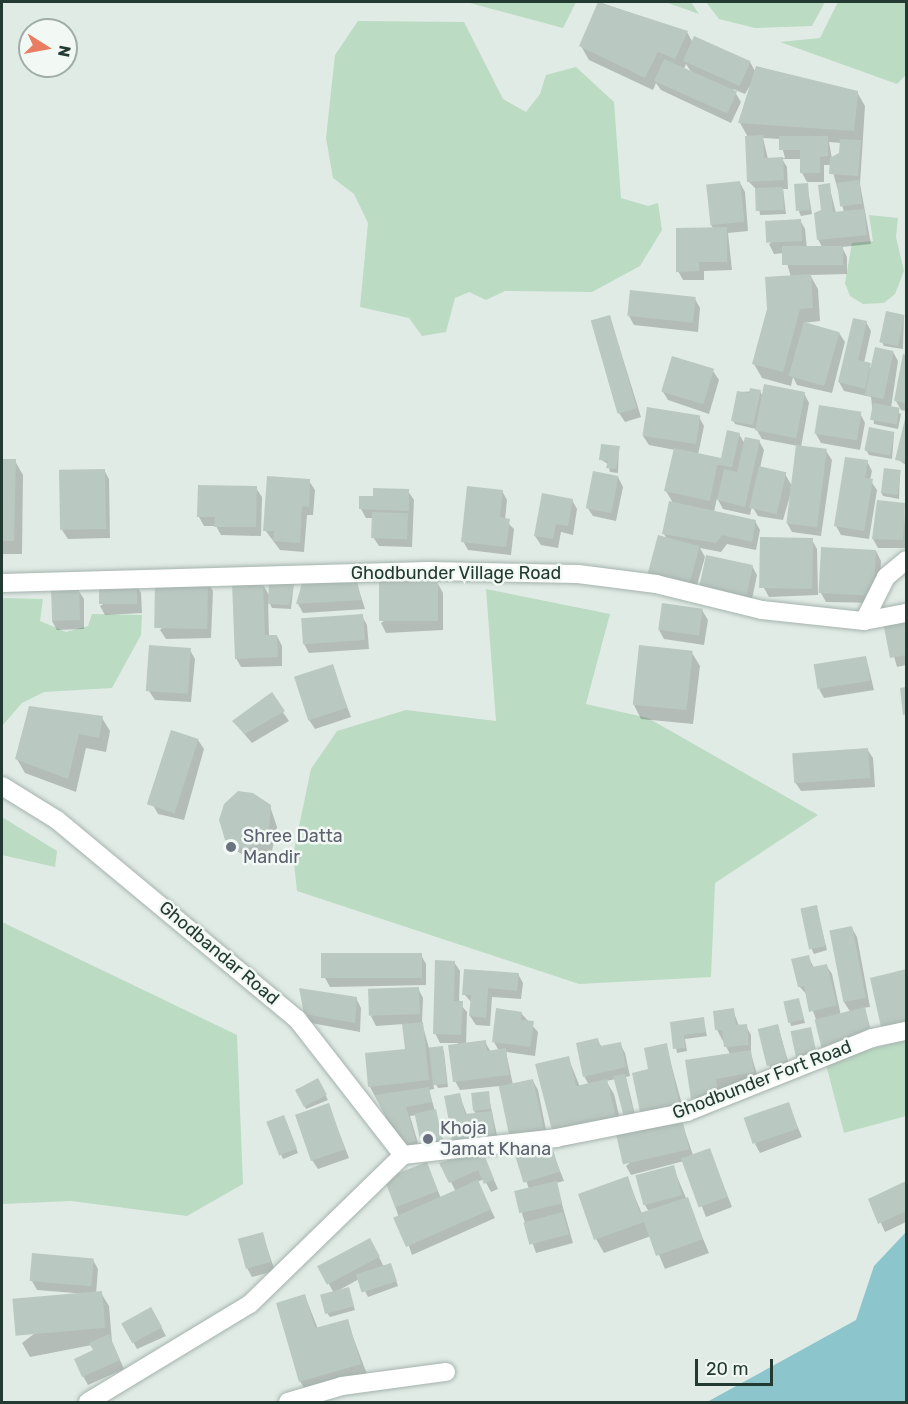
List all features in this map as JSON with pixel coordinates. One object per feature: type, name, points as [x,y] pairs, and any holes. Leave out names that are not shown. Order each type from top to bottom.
[{"type":"street","points":[[864,621],[886,577],[906,560]]},
{"type":"street","name":"Ghodbunder Village Road","points":[[2,583],[417,571],[578,574],[656,584],[762,610],[864,621],[906,613]]},
{"type":"street","name":"Ghodbandar Road","points":[[2,786],[57,820],[297,1019],[403,1155]]},
{"type":"street","name":"Ghodbunder Fort Road","points":[[403,1155],[556,1138],[687,1112],[872,1038],[906,1031]]},
{"type":"street","points":[[88,1402],[250,1304],[403,1155]]},
{"type":"street","points":[[288,1402],[342,1386],[446,1372]]},
{"type":"green space","points":[[466,2],[576,2],[563,28]]},
{"type":"green space","points":[[665,2],[691,2],[699,14]]},
{"type":"green space","points":[[706,2],[825,2],[812,26],[755,28],[719,19]]},
{"type":"green space","points":[[838,2],[906,2],[906,75],[897,84],[780,42],[820,38]]},
{"type":"green space","points":[[358,21],[464,22],[503,99],[526,112],[540,94],[546,75],[576,67],[614,102],[621,198],[648,206],[658,203],[662,230],[640,266],[592,292],[505,291],[486,300],[469,292],[455,298],[446,332],[422,336],[409,318],[360,307],[368,223],[354,194],[333,178],[326,138],[335,55]]},
{"type":"green space","points":[[869,215],[898,218],[896,237],[904,271],[895,294],[884,303],[863,304],[850,296],[845,283],[852,243],[873,241]]},
{"type":"green space","points":[[486,589],[610,614],[586,704],[648,718],[818,815],[715,883],[711,977],[579,984],[297,891],[293,855],[311,769],[337,731],[406,710],[496,721]]},
{"type":"green space","points":[[2,598],[43,599],[40,621],[66,632],[88,626],[92,614],[142,615],[141,635],[112,688],[44,692],[22,703],[2,726]]},
{"type":"green space","points":[[2,817],[57,851],[55,867],[2,855]]},
{"type":"green space","points":[[2,922],[237,1035],[243,1184],[187,1216],[71,1201],[2,1204]]},
{"type":"green space","points":[[906,1040],[906,1116],[844,1133],[825,1061]]},
{"type":"water","points":[[906,1232],[906,1402],[707,1402],[856,1320],[874,1266]]},
{"type":"building","points":[[598,2],[688,31],[675,59],[658,52],[645,78],[579,46]]},
{"type":"building","points":[[694,36],[751,61],[740,86],[683,61]]},
{"type":"building","points":[[664,59],[737,92],[727,113],[654,81]]},
{"type":"building","points":[[756,66],[858,91],[854,131],[738,123]]},
{"type":"building","points":[[763,135],[764,158],[783,157],[784,180],[747,182],[745,136]]},
{"type":"building","points":[[779,136],[828,136],[828,156],[820,157],[820,173],[800,173],[800,150],[779,150]]},
{"type":"building","points":[[840,139],[861,140],[858,176],[829,174],[830,158],[839,153]]},
{"type":"building","points":[[859,180],[862,204],[840,207],[837,183]]},
{"type":"building","points":[[740,181],[744,222],[710,225],[706,185]]},
{"type":"building","points":[[808,183],[810,210],[796,211],[794,184]]},
{"type":"building","points":[[830,183],[833,212],[864,209],[867,235],[817,240],[814,213],[821,210],[818,185]]},
{"type":"building","points":[[783,187],[784,210],[756,211],[755,188]]},
{"type":"building","points":[[801,219],[802,241],[766,243],[765,221]]},
{"type":"building","points":[[727,227],[727,262],[699,262],[699,271],[676,272],[676,228]]},
{"type":"building","points":[[782,246],[843,246],[843,265],[782,265]]},
{"type":"building","points":[[811,274],[813,308],[800,309],[783,372],[752,364],[767,309],[765,277]]},
{"type":"building","points":[[630,290],[696,297],[693,323],[627,316]]},
{"type":"building","points":[[886,311],[905,315],[898,346],[879,342]]},
{"type":"building","points":[[610,315],[637,408],[618,414],[591,321]]},
{"type":"building","points":[[853,318],[867,321],[858,360],[871,363],[865,389],[838,382]]},
{"type":"building","points":[[804,322],[840,332],[824,386],[789,376]]},
{"type":"building","points":[[875,347],[894,351],[883,399],[865,395]]},
{"type":"building","points":[[903,354],[906,355],[906,403],[894,401]]},
{"type":"building","points":[[672,356],[714,369],[703,404],[661,391]]},
{"type":"building","points":[[764,384],[805,392],[796,438],[755,430]]},
{"type":"building","points":[[750,388],[761,390],[753,425],[731,421],[737,391],[749,393]]},
{"type":"building","points":[[873,403],[900,408],[897,424],[870,420]]},
{"type":"building","points":[[819,405],[861,412],[857,440],[814,434]]},
{"type":"building","points":[[647,407],[700,415],[696,444],[642,436]]},
{"type":"building","points":[[906,415],[906,462],[895,460]]},
{"type":"building","points":[[869,427],[895,432],[890,456],[864,451]]},
{"type":"building","points":[[727,430],[740,433],[732,467],[717,465],[710,501],[664,491],[674,448],[721,458]]},
{"type":"building","points":[[745,437],[760,440],[745,507],[717,500],[724,469],[737,472]]},
{"type":"building","points":[[601,444],[620,446],[616,469],[606,468],[608,461],[599,460]]},
{"type":"building","points":[[796,445],[827,449],[817,527],[786,523]]},
{"type":"building","points":[[845,457],[868,460],[865,478],[873,479],[864,531],[834,526]]},
{"type":"building","points":[[2,459],[16,459],[14,541],[2,541]]},
{"type":"building","points":[[759,466],[786,472],[777,514],[749,508]]},
{"type":"building","points":[[884,468],[901,470],[898,495],[881,493]]},
{"type":"building","points":[[105,469],[106,529],[60,530],[59,470]]},
{"type":"building","points":[[593,471],[619,476],[611,513],[586,508]]},
{"type":"building","points":[[267,476],[310,479],[309,507],[302,506],[300,543],[273,541],[274,531],[263,531]]},
{"type":"building","points":[[198,485],[257,486],[256,527],[214,527],[215,517],[197,517]]},
{"type":"building","points":[[467,486],[503,490],[500,517],[510,519],[506,547],[461,542]]},
{"type":"building","points":[[373,488],[409,489],[409,511],[359,509],[359,496],[373,496]]},
{"type":"building","points":[[542,493],[573,499],[568,526],[556,524],[553,539],[534,536]]},
{"type":"building","points":[[877,500],[905,503],[903,540],[872,539]]},
{"type":"building","points":[[669,501],[756,520],[752,542],[722,535],[716,543],[662,534]]},
{"type":"building","points":[[372,512],[408,513],[407,539],[371,538]]},
{"type":"building","points":[[658,535],[700,546],[689,584],[648,573]]},
{"type":"building","points":[[760,537],[813,538],[812,589],[759,588]]},
{"type":"building","points":[[821,547],[876,550],[874,596],[819,593]]},
{"type":"building","points":[[706,555],[753,565],[746,596],[699,586]]},
{"type":"building","points":[[155,580],[208,581],[207,629],[154,628]]},
{"type":"building","points":[[357,580],[361,600],[296,604],[302,583]]},
{"type":"building","points":[[295,581],[289,605],[268,604],[269,582]]},
{"type":"building","points":[[263,582],[265,635],[277,635],[278,657],[235,659],[232,583]]},
{"type":"building","points":[[379,582],[438,582],[438,621],[379,621]]},
{"type":"building","points":[[99,583],[137,583],[137,604],[99,604]]},
{"type":"building","points":[[79,588],[80,620],[52,621],[51,589]]},
{"type":"building","points":[[662,603],[703,609],[699,635],[658,630]]},
{"type":"building","points":[[363,614],[365,640],[303,644],[301,618]]},
{"type":"building","points":[[906,618],[906,655],[890,658],[883,622]]},
{"type":"building","points":[[149,645],[191,648],[188,694],[146,691]]},
{"type":"building","points":[[639,645],[693,651],[686,710],[633,705]]},
{"type":"building","points":[[866,656],[870,681],[818,689],[814,664]]},
{"type":"building","points":[[333,664],[347,708],[308,720],[294,677]]},
{"type":"building","points":[[906,687],[906,714],[903,715],[900,688]]},
{"type":"building","points":[[272,692],[285,711],[245,734],[232,721]]},
{"type":"building","points":[[29,706],[103,716],[99,738],[79,734],[68,779],[15,759]]},
{"type":"building","points":[[171,730],[199,739],[174,813],[147,804]]},
{"type":"building","points":[[868,748],[870,778],[794,783],[792,753]]},
{"type":"building","points":[[238,791],[253,793],[271,805],[268,842],[244,849],[225,840],[219,820],[224,804]]},
{"type":"building","points":[[817,905],[826,946],[809,950],[800,909]]},
{"type":"building","points":[[852,926],[866,998],[843,1002],[829,930]]},
{"type":"building","points":[[321,953],[422,953],[422,978],[321,978]]},
{"type":"building","points":[[809,955],[812,967],[827,964],[837,1005],[809,1012],[804,986],[798,987],[791,959]]},
{"type":"building","points":[[435,960],[455,961],[454,1001],[463,1001],[461,1035],[433,1034]]},
{"type":"building","points":[[464,969],[519,973],[517,991],[488,988],[486,1018],[469,1016],[471,995],[462,995]]},
{"type":"building","points":[[906,969],[906,1022],[881,1027],[870,978]]},
{"type":"building","points":[[419,987],[420,1014],[369,1016],[368,989]]},
{"type":"building","points":[[299,988],[357,997],[355,1023],[304,1014]]},
{"type":"building","points":[[799,998],[804,1019],[788,1023],[783,1002]]},
{"type":"building","points":[[865,1007],[872,1035],[822,1048],[815,1020]]},
{"type":"building","points":[[496,1008],[522,1012],[521,1020],[534,1021],[530,1047],[492,1042]]},
{"type":"building","points":[[734,1008],[736,1025],[747,1024],[749,1045],[724,1047],[722,1030],[715,1030],[713,1011]]},
{"type":"building","points":[[704,1017],[706,1032],[684,1035],[685,1048],[673,1049],[670,1022]]},
{"type":"building","points":[[423,1022],[429,1080],[368,1087],[365,1053],[405,1049],[402,1024]]},
{"type":"building","points":[[778,1024],[787,1061],[767,1066],[758,1029]]},
{"type":"building","points":[[811,1027],[817,1055],[796,1060],[790,1031]]},
{"type":"building","points":[[598,1038],[600,1046],[621,1042],[626,1067],[583,1077],[576,1043]]},
{"type":"building","points":[[486,1040],[487,1051],[506,1048],[509,1075],[453,1082],[448,1045]]},
{"type":"building","points":[[667,1043],[679,1103],[640,1112],[632,1073],[648,1069],[644,1048]]},
{"type":"building","points":[[443,1046],[447,1084],[433,1085],[429,1047]]},
{"type":"building","points":[[751,1050],[754,1072],[716,1079],[718,1092],[691,1099],[685,1060]]},
{"type":"building","points":[[569,1056],[576,1086],[607,1079],[616,1118],[553,1134],[535,1064]]},
{"type":"building","points":[[625,1074],[634,1115],[624,1117],[613,1076]]},
{"type":"building","points":[[318,1078],[327,1095],[304,1107],[295,1090]]},
{"type":"building","points":[[533,1079],[544,1131],[510,1138],[499,1086]]},
{"type":"building","points":[[429,1087],[432,1102],[406,1107],[416,1141],[400,1146],[375,1095]]},
{"type":"building","points":[[489,1091],[491,1109],[473,1111],[471,1093]]},
{"type":"building","points":[[460,1093],[465,1114],[492,1111],[495,1136],[453,1142],[444,1096]]},
{"type":"building","points":[[789,1102],[798,1128],[753,1144],[744,1118]]},
{"type":"building","points":[[329,1103],[345,1149],[311,1161],[295,1115]]},
{"type":"building","points":[[436,1109],[443,1143],[422,1148],[414,1114]]},
{"type":"building","points":[[284,1115],[297,1149],[279,1155],[266,1122]]},
{"type":"building","points":[[682,1118],[689,1149],[623,1164],[616,1133]]},
{"type":"building","points":[[551,1143],[560,1172],[523,1183],[515,1154]]},
{"type":"building","points":[[710,1148],[728,1197],[699,1207],[681,1159]]},
{"type":"building","points":[[482,1149],[494,1179],[484,1184],[478,1170],[449,1183],[439,1163]]},
{"type":"building","points":[[427,1162],[438,1191],[395,1207],[384,1178]]},
{"type":"building","points":[[674,1165],[682,1195],[643,1205],[635,1175]]},
{"type":"building","points":[[628,1176],[640,1213],[688,1197],[703,1239],[656,1256],[644,1222],[594,1240],[578,1194]]},
{"type":"building","points":[[478,1180],[491,1209],[406,1247],[393,1218]]},
{"type":"building","points":[[557,1181],[562,1203],[519,1213],[514,1191]]},
{"type":"building","points":[[906,1181],[906,1211],[878,1224],[868,1199]]},
{"type":"building","points":[[563,1212],[569,1234],[529,1245],[523,1223]]},
{"type":"building","points":[[263,1232],[271,1262],[246,1269],[238,1239]]},
{"type":"building","points":[[370,1238],[380,1257],[327,1285],[317,1266]]},
{"type":"building","points":[[32,1253],[94,1258],[91,1286],[30,1281]]},
{"type":"building","points":[[391,1263],[397,1281],[362,1293],[356,1274]]},
{"type":"building","points":[[349,1287],[354,1306],[325,1314],[320,1295]]},
{"type":"building","points":[[102,1291],[105,1328],[16,1336],[12,1299]]},
{"type":"building","points":[[305,1294],[315,1328],[348,1319],[361,1364],[299,1382],[276,1303]]},
{"type":"building","points":[[151,1307],[162,1327],[132,1344],[121,1323]]},
{"type":"building","points":[[109,1334],[120,1360],[82,1377],[74,1359],[93,1350],[89,1343]]},
{"type":"place","name":"Shree Datta Mandir","points":[[231,847]]},
{"type":"place","name":"Khoja Jamat Khana","points":[[428,1139]]}]
